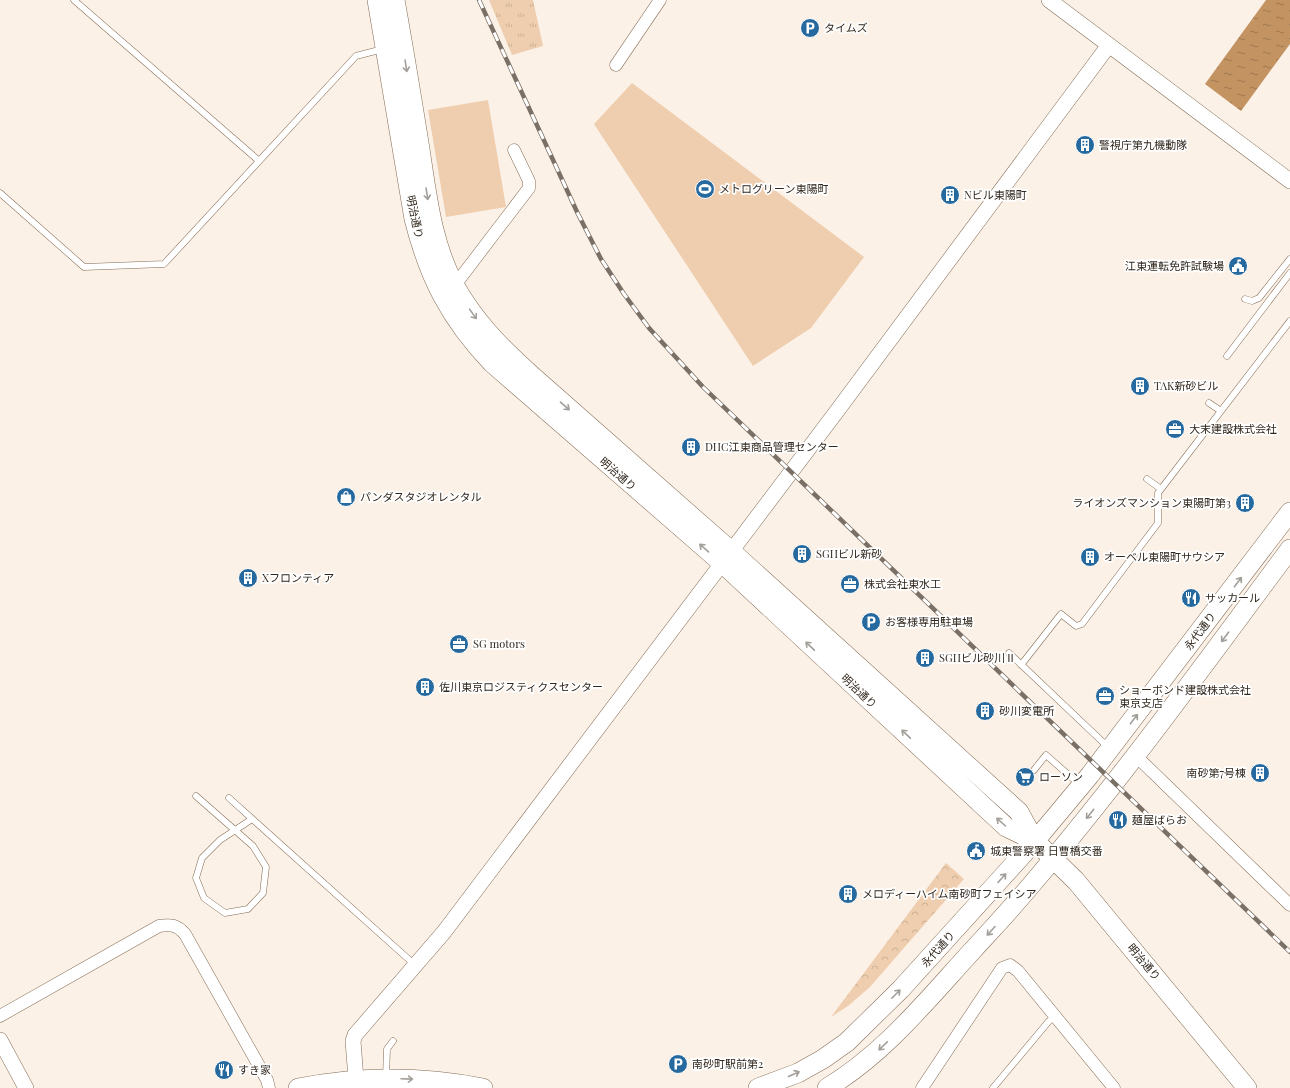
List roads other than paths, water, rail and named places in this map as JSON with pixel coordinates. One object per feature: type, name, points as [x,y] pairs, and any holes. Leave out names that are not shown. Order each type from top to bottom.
[{"type":"main road","name":"明治通り","points":[[377,0],[394,47],[430,216],[438,244],[455,284],[479,322],[504,351],[726,557],[1006,827],[1035,841],[1081,887],[1247,1088]]},
{"type":"main road","name":"明治通り","points":[[395,0],[394,47],[414,219],[422,250],[440,294],[452,315],[477,347],[492,363],[726,557]]},
{"type":"main road","name":"永代通り","points":[[758,1088],[798,1073],[823,1059],[846,1042],[902,989],[1035,841],[1086,781],[1290,512]]},
{"type":"main road","points":[[827,1088],[871,1057],[908,1021],[1053,859],[1136,756],[1290,549]]},
{"type":"main road","points":[[298,1088],[356,1079],[386,1078],[429,1080],[483,1088]]},
{"type":"street","points":[[616,65],[660,0]]},
{"type":"street","points":[[1049,0],[1290,181]]},
{"type":"street","points":[[356,1079],[353,1041],[355,1035],[415,966],[448,925],[726,557],[1109,45]]},
{"type":"street","points":[[455,284],[529,188],[529,181],[514,150]]},
{"type":"street","points":[[1136,756],[1290,905]]},
{"type":"street","points":[[0,1016],[159,926],[173,925],[180,928],[185,934],[267,1080],[269,1088]]},
{"type":"street","points":[[922,1088],[1002,968],[1010,965],[1018,971],[1056,1017],[1110,1087]]},
{"type":"street","points":[[0,1040],[26,1088]]},
{"type":"lane","points":[[74,0],[258,160]]},
{"type":"lane","points":[[0,193],[84,267],[164,264],[258,160],[356,56],[394,47]]},
{"type":"lane","points":[[1245,299],[1252,300],[1259,298],[1290,259]]},
{"type":"lane","points":[[1227,356],[1290,273]]},
{"type":"lane","points":[[1021,665],[1061,614],[1076,626],[1082,624],[1158,523],[1158,493],[1160,489],[1290,321]]},
{"type":"lane","points":[[1209,403],[1221,411]]},
{"type":"lane","points":[[1147,479],[1160,489]]},
{"type":"lane","points":[[1009,654],[1110,750]]},
{"type":"lane","points":[[1034,770],[1046,755],[1086,781]]},
{"type":"lane","points":[[196,796],[224,821],[230,826],[236,831],[242,836],[248,841],[253,846],[266,867],[263,893],[248,909],[225,914],[204,898],[196,878],[202,858],[220,840],[233,832],[239,827],[252,819]]},
{"type":"lane","points":[[229,798],[415,966]]},
{"type":"lane","points":[[992,1088],[1049,1021],[1056,1017]]},
{"type":"lane","points":[[386,1078],[387,1049],[394,1041]]},
{"type":"water","points":[[1266,0],[1290,0],[1290,44],[1241,111],[1205,84]]},
{"type":"railway","points":[[479,0],[578,214],[601,259],[649,328],[703,387],[1290,952]]},
{"type":"place","name":"タイムズ","points":[[810,28]]},
{"type":"place","name":"警視庁第九機動隊","points":[[1085,145]]},
{"type":"place","name":"メトログリーン東陽町","points":[[705,189]]},
{"type":"place","name":"Nビル東陽町","points":[[950,195]]},
{"type":"place","name":"江東運転免許試験場","points":[[1238,266]]},
{"type":"place","name":"TAK新砂ビル","points":[[1140,386]]},
{"type":"place","name":"大末建設株式会社","points":[[1175,429]]},
{"type":"place","name":"DHC江東商品管理センター","points":[[691,447]]},
{"type":"place","name":"パンダスタジオレンタル","points":[[346,497]]},
{"type":"place","name":"ライオンズマンション東陽町第3","points":[[1245,503]]},
{"type":"place","name":"SGHビル新砂","points":[[802,554]]},
{"type":"place","name":"オーベル東陽町サウシア","points":[[1090,557]]},
{"type":"place","name":"Xフロンティア","points":[[248,578]]},
{"type":"place","name":"株式会社東水工","points":[[850,584]]},
{"type":"place","name":"サッカール","points":[[1191,598]]},
{"type":"place","name":"お客様専用駐車場","points":[[871,622]]},
{"type":"place","name":"SG motors","points":[[459,644]]},
{"type":"place","name":"SGHビル砂川Ⅱ","points":[[925,658]]},
{"type":"place","name":"佐川東京ロジスティクスセンター","points":[[425,687]]},
{"type":"place","name":"ショーボンド建設株式会社 東京支店","points":[[1105,696]]},
{"type":"place","name":"砂川変電所","points":[[985,711]]},
{"type":"place","name":"南砂第7号棟","points":[[1260,773]]},
{"type":"place","name":"ローソン","points":[[1025,777]]},
{"type":"place","name":"麺屋ばらお","points":[[1118,820]]},
{"type":"place","name":"城東警察署 日曹橋交番","points":[[976,851]]},
{"type":"place","name":"メロディーハイム南砂町フェイシア","points":[[848,894]]},
{"type":"place","name":"南砂町駅前第2","points":[[678,1064]]},
{"type":"place","name":"すき家","points":[[224,1070]]}]
